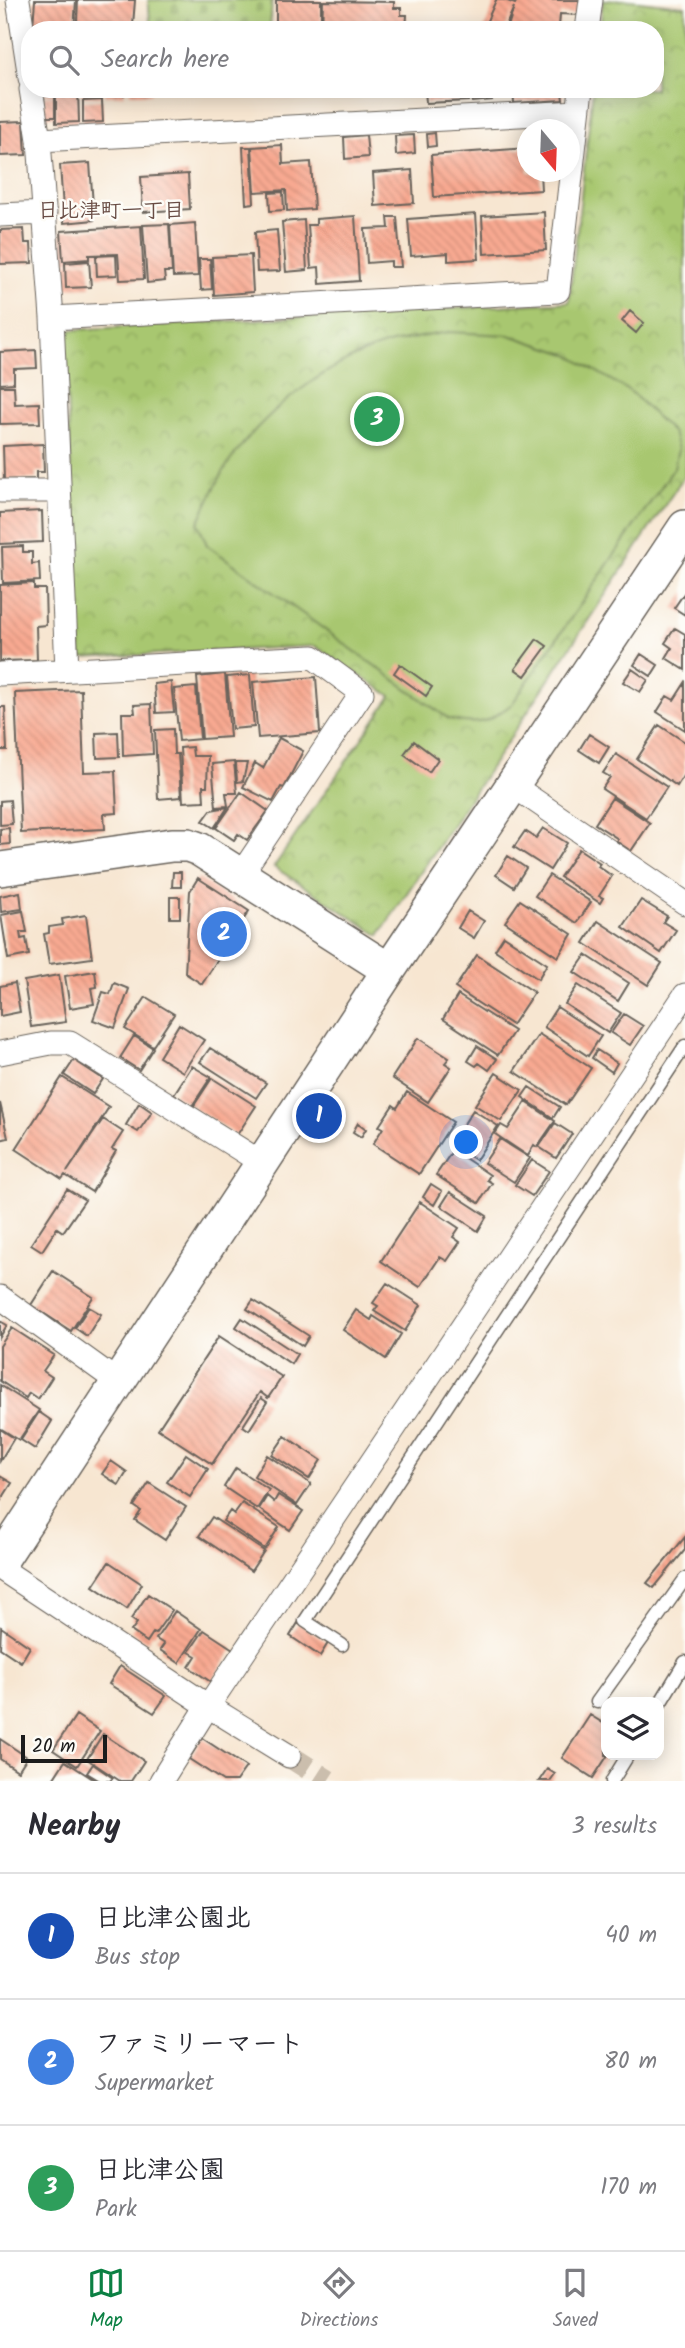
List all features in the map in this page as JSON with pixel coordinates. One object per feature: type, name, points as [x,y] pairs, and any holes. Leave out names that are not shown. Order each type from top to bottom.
[{"type":"street","points":[[18,0],[21,21]]},
{"type":"street","points":[[588,21],[590,0]]},
{"type":"street","points":[[33,98],[39,140],[52,318],[67,670]]},
{"type":"street","points":[[39,140],[579,101],[558,291],[52,318]]},
{"type":"street","points":[[0,215],[45,213]]},
{"type":"street","points":[[0,491],[59,491]]},
{"type":"street","points":[[0,1562],[389,970],[685,527]]},
{"type":"street","points":[[0,674],[313,657],[362,692],[242,874]]},
{"type":"street","points":[[512,785],[685,903]]},
{"type":"street","points":[[0,869],[188,845],[242,874],[389,970]]},
{"type":"street","points":[[161,1781],[208,1706],[685,995]]},
{"type":"street","points":[[0,1053],[51,1043],[70,1043],[262,1163]]},
{"type":"street","points":[[0,1297],[118,1382]]},
{"type":"street","points":[[0,1568],[208,1706],[289,1756]]},
{"type":"lane","points":[[342,1645],[305,1621],[685,1046]]},
{"type":"lane","points":[[597,1702],[681,1594],[685,1579]]},
{"type":"lane","points":[[664,1697],[685,1662]]},
{"type":"lane","points":[[612,1781],[625,1760]]},
{"type":"green space","points":[[148,0],[272,0],[271,21],[150,21]]},
{"type":"green space","points":[[603,0],[685,6],[685,475],[379,935],[274,867],[391,696],[315,646],[81,658],[64,339],[71,330],[569,302],[592,98],[664,98],[664,21],[601,21]]},
{"type":"green space","points":[[448,332],[509,335],[567,354],[631,392],[673,433],[678,449],[674,468],[512,704],[489,719],[476,723],[449,719],[207,545],[198,523],[230,461],[262,423],[303,388],[325,373],[373,349]]},
{"type":"building","points":[[35,0],[76,0],[75,21],[33,21]]},
{"type":"building","points":[[78,0],[135,0],[133,21],[77,21]]},
{"type":"building","points":[[276,0],[321,0],[321,21],[276,21]]},
{"type":"building","points":[[496,0],[515,4],[517,0],[580,0],[580,15],[560,14],[559,21],[510,21],[514,7],[508,21],[487,21]]},
{"type":"building","points":[[323,1],[394,2],[394,8],[401,8],[401,15],[407,15],[407,21],[322,21]]},
{"type":"building","points":[[44,98],[55,98],[55,117],[45,117]]},
{"type":"building","points":[[56,98],[78,98],[79,122],[56,123]]},
{"type":"building","points":[[426,98],[468,98],[468,101],[426,103]]},
{"type":"building","points":[[472,98],[492,98],[492,100],[472,102]]},
{"type":"building","points":[[514,98],[563,100],[514,103]]},
{"type":"building","points":[[102,100],[103,122],[83,123],[83,101]]},
{"type":"building","points":[[24,121],[26,155],[0,156],[0,122]]},
{"type":"building","points":[[435,133],[436,146],[428,147],[427,134]]},
{"type":"building","points":[[366,135],[368,157],[345,159],[344,137]]},
{"type":"building","points":[[414,135],[415,153],[396,155],[395,136]]},
{"type":"building","points":[[282,145],[283,164],[311,162],[314,209],[287,211],[286,190],[255,192],[252,147]]},
{"type":"building","points":[[243,147],[251,147],[254,203],[246,204]]},
{"type":"building","points":[[517,149],[517,182],[541,182],[541,190],[434,197],[431,155]]},
{"type":"building","points":[[90,163],[94,220],[64,223],[60,165]]},
{"type":"building","points":[[412,170],[414,203],[375,206],[373,173]]},
{"type":"building","points":[[188,174],[190,209],[143,212],[141,177]]},
{"type":"building","points":[[283,192],[284,210],[270,211],[269,193]]},
{"type":"building","points":[[544,212],[546,250],[484,254],[482,216]]},
{"type":"building","points":[[476,214],[479,259],[448,261],[448,253],[411,256],[408,219]]},
{"type":"building","points":[[355,216],[359,281],[320,284],[319,267],[311,268],[308,225],[316,225],[316,219]]},
{"type":"building","points":[[388,217],[397,217],[401,267],[391,267],[391,261],[367,263],[365,229],[389,228]]},
{"type":"building","points":[[304,220],[307,270],[286,272],[282,222]]},
{"type":"building","points":[[195,223],[198,276],[173,277],[170,225]]},
{"type":"building","points":[[169,224],[172,272],[164,272],[165,281],[147,283],[143,225]]},
{"type":"building","points":[[141,226],[144,279],[120,280],[118,254],[89,255],[89,259],[63,261],[61,231]]},
{"type":"building","points":[[24,229],[25,243],[31,243],[32,263],[0,264],[0,230]]},
{"type":"building","points":[[277,230],[280,271],[257,272],[255,232]]},
{"type":"building","points":[[116,255],[117,275],[97,276],[96,256]]},
{"type":"building","points":[[251,255],[253,292],[214,295],[212,257]]},
{"type":"building","points":[[199,259],[210,259],[212,289],[201,290]]},
{"type":"building","points":[[89,261],[91,287],[66,288],[65,263]]},
{"type":"building","points":[[630,311],[644,323],[636,333],[622,321]]},
{"type":"building","points":[[36,350],[37,368],[14,369],[14,383],[0,384],[0,352]]},
{"type":"building","points":[[0,386],[14,386],[15,404],[39,403],[40,423],[0,424]]},
{"type":"building","points":[[43,444],[44,472],[36,472],[36,479],[4,480],[3,446]]},
{"type":"building","points":[[42,511],[43,542],[0,544],[0,513]]},
{"type":"building","points":[[23,546],[23,552],[32,552],[32,564],[39,563],[40,581],[3,583],[2,547]]},
{"type":"building","points":[[34,583],[34,589],[45,589],[46,625],[36,626],[37,660],[0,661],[0,585]]},
{"type":"building","points":[[685,592],[685,615],[674,608]]},
{"type":"building","points":[[675,628],[685,634],[685,670],[666,658],[672,648],[665,643]]},
{"type":"building","points":[[537,639],[547,646],[525,676],[515,669]]},
{"type":"building","points":[[641,654],[658,665],[651,676],[634,665]]},
{"type":"building","points":[[400,664],[432,687],[426,696],[394,673]]},
{"type":"building","points":[[632,669],[648,680],[640,692],[623,682]]},
{"type":"building","points":[[225,674],[230,737],[202,739],[197,677]]},
{"type":"building","points":[[250,675],[254,727],[232,729],[227,677]]},
{"type":"building","points":[[316,677],[320,733],[258,738],[253,682]]},
{"type":"building","points":[[171,682],[174,712],[156,713],[154,684]]},
{"type":"building","points":[[685,683],[685,730],[657,712],[667,696],[674,700]]},
{"type":"building","points":[[196,687],[200,739],[179,741],[174,689]]},
{"type":"building","points":[[81,690],[84,772],[115,771],[117,813],[104,814],[105,829],[21,833],[15,693]]},
{"type":"building","points":[[151,704],[153,754],[123,756],[122,713],[135,713],[134,705]]},
{"type":"building","points":[[0,707],[5,707],[7,750],[0,750]]},
{"type":"building","points":[[659,725],[685,742],[685,773],[677,786],[637,759]]},
{"type":"building","points":[[173,729],[181,797],[158,799],[155,730]]},
{"type":"building","points":[[118,732],[119,757],[97,758],[96,733]]},
{"type":"building","points":[[589,734],[609,747],[599,763],[579,750]]},
{"type":"building","points":[[279,738],[303,751],[284,788],[281,787],[273,802],[243,787],[255,763],[263,768]]},
{"type":"building","points":[[414,741],[438,759],[429,772],[404,754]]},
{"type":"building","points":[[192,747],[193,756],[208,756],[207,786],[203,786],[204,801],[183,802],[180,748]]},
{"type":"building","points":[[616,754],[667,787],[646,818],[602,789],[610,777],[603,773]]},
{"type":"building","points":[[234,762],[237,793],[226,793],[228,806],[216,807],[212,764]]},
{"type":"building","points":[[236,763],[247,763],[243,781],[237,782]]},
{"type":"building","points":[[241,792],[268,811],[247,840],[238,834],[234,840],[216,828]]},
{"type":"building","points":[[612,798],[650,823],[631,851],[595,824]]},
{"type":"building","points":[[10,800],[12,824],[0,825],[0,801]]},
{"type":"building","points":[[228,807],[214,828],[203,821],[211,810]]},
{"type":"building","points":[[9,828],[10,844],[0,845],[0,829]]},
{"type":"building","points":[[543,828],[567,843],[550,870],[514,847],[525,831],[536,838]]},
{"type":"building","points":[[579,849],[600,863],[598,866],[612,876],[599,896],[603,898],[600,903],[560,877]]},
{"type":"building","points":[[508,856],[526,868],[514,887],[496,875]]},
{"type":"building","points":[[173,872],[181,872],[181,887],[172,887]]},
{"type":"building","points":[[549,875],[591,902],[577,923],[535,896]]},
{"type":"building","points":[[198,878],[249,911],[202,984],[185,973],[190,891]]},
{"type":"building","points":[[20,892],[22,909],[1,912],[0,896]]},
{"type":"building","points":[[170,897],[180,897],[180,918],[170,918]]},
{"type":"building","points":[[520,900],[572,934],[558,957],[505,922]]},
{"type":"building","points":[[641,900],[667,916],[663,922],[676,930],[661,953],[623,927]]},
{"type":"building","points":[[23,911],[27,932],[20,932],[21,939],[26,938],[29,955],[8,959],[1,915]]},
{"type":"building","points":[[468,911],[484,921],[474,938],[458,928]]},
{"type":"building","points":[[86,915],[92,958],[49,964],[44,934],[49,933],[49,927],[63,925],[62,919]]},
{"type":"building","points":[[598,921],[662,963],[648,985],[584,943]]},
{"type":"building","points":[[504,936],[547,964],[538,979],[495,950]]},
{"type":"building","points":[[477,955],[534,992],[512,1025],[455,988]]},
{"type":"building","points":[[586,955],[629,983],[618,1001],[574,972]]},
{"type":"building","points":[[95,971],[97,987],[91,988],[94,1004],[70,1008],[65,976]]},
{"type":"building","points":[[59,975],[66,1022],[31,1027],[24,981]]},
{"type":"building","points":[[15,983],[20,1012],[0,1016],[0,986]]},
{"type":"building","points":[[114,983],[129,989],[115,1028],[93,1020],[103,992],[110,994]]},
{"type":"building","points":[[578,985],[621,1013],[608,1033],[565,1004]]},
{"type":"building","points":[[458,995],[514,1031],[498,1055],[443,1019]]},
{"type":"building","points":[[146,997],[174,1014],[153,1046],[125,1029]]},
{"type":"building","points":[[557,1007],[601,1036],[588,1056],[544,1027]]},
{"type":"building","points":[[624,1014],[643,1026],[630,1045],[611,1033]]},
{"type":"building","points":[[179,1024],[204,1040],[183,1072],[159,1057]]},
{"type":"building","points":[[539,1034],[591,1068],[566,1105],[514,1071]]},
{"type":"building","points":[[134,1036],[153,1048],[139,1070],[120,1058]]},
{"type":"building","points":[[418,1038],[449,1058],[445,1063],[451,1067],[428,1102],[392,1078]]},
{"type":"building","points":[[477,1046],[497,1059],[489,1070],[479,1063],[476,1066],[468,1061]]},
{"type":"building","points":[[210,1048],[266,1083],[256,1098],[200,1062]]},
{"type":"building","points":[[597,1050],[617,1063],[612,1072],[592,1058]]},
{"type":"building","points":[[74,1060],[103,1079],[93,1094],[64,1075]]},
{"type":"building","points":[[192,1066],[211,1077],[192,1106],[174,1094]]},
{"type":"building","points":[[496,1073],[522,1090],[501,1121],[475,1105]]},
{"type":"building","points":[[62,1077],[109,1107],[67,1172],[103,1119],[123,1132],[112,1149],[116,1151],[92,1192],[65,1175],[62,1179],[16,1149]]},
{"type":"building","points":[[212,1078],[256,1106],[237,1135],[193,1107]]},
{"type":"building","points":[[529,1087],[560,1107],[553,1118],[522,1097]]},
{"type":"building","points":[[407,1092],[453,1122],[419,1174],[373,1144],[383,1128],[379,1126],[393,1105],[397,1108]]},
{"type":"building","points":[[526,1102],[555,1121],[528,1156],[495,1134],[501,1125],[508,1129]]},
{"type":"building","points":[[0,1103],[8,1138],[0,1140]]},
{"type":"building","points":[[139,1103],[152,1112],[138,1132],[126,1125]]},
{"type":"building","points":[[473,1110],[498,1126],[476,1160],[451,1144]]},
{"type":"building","points":[[358,1123],[366,1129],[361,1137],[353,1132]]},
{"type":"building","points":[[555,1123],[572,1134],[556,1158],[539,1147]]},
{"type":"building","points":[[500,1139],[530,1158],[514,1182],[484,1163]]},
{"type":"building","points":[[453,1150],[490,1175],[487,1180],[492,1183],[479,1203],[436,1175]]},
{"type":"building","points":[[532,1160],[549,1171],[532,1196],[515,1185]]},
{"type":"building","points":[[431,1184],[442,1191],[434,1205],[423,1197]]},
{"type":"building","points":[[67,1189],[85,1200],[63,1232],[57,1228],[42,1251],[31,1244]]},
{"type":"building","points":[[450,1192],[487,1216],[478,1231],[441,1206]]},
{"type":"building","points":[[420,1202],[459,1228],[453,1237],[460,1242],[447,1261],[440,1257],[420,1287],[381,1261]]},
{"type":"building","points":[[53,1271],[93,1297],[71,1331],[31,1305]]},
{"type":"building","points":[[387,1283],[421,1305],[405,1331],[374,1311],[378,1306],[373,1303]]},
{"type":"building","points":[[253,1300],[309,1336],[303,1346],[247,1309]]},
{"type":"building","points":[[89,1307],[101,1314],[87,1336],[75,1328]]},
{"type":"building","points":[[356,1310],[371,1320],[373,1316],[401,1334],[386,1359],[343,1330]]},
{"type":"building","points":[[242,1318],[297,1354],[291,1364],[236,1327]]},
{"type":"building","points":[[0,1321],[7,1325],[0,1337]]},
{"type":"building","points":[[12,1328],[54,1355],[43,1371],[52,1377],[38,1399],[29,1393],[26,1398],[0,1381],[0,1346]]},
{"type":"building","points":[[219,1336],[282,1377],[268,1398],[260,1392],[212,1464],[158,1429]]},
{"type":"building","points":[[0,1385],[39,1410],[19,1440],[0,1428]]},
{"type":"building","points":[[261,1398],[267,1402],[249,1430],[243,1426]]},
{"type":"building","points":[[39,1412],[52,1421],[35,1449],[21,1440]]},
{"type":"building","points":[[0,1429],[14,1438],[0,1461]]},
{"type":"building","points":[[285,1436],[321,1460],[309,1479],[272,1455]]},
{"type":"building","points":[[186,1454],[208,1469],[190,1497],[167,1482]]},
{"type":"building","points":[[267,1455],[311,1484],[297,1505],[254,1476]]},
{"type":"building","points":[[111,1461],[127,1472],[119,1485],[102,1474]]},
{"type":"building","points":[[236,1468],[269,1490],[257,1509],[224,1487]]},
{"type":"building","points":[[0,1476],[12,1483],[0,1502]]},
{"type":"building","points":[[149,1483],[186,1507],[165,1540],[135,1520],[141,1511],[134,1506]]},
{"type":"building","points":[[278,1495],[303,1511],[290,1530],[259,1509],[267,1496],[274,1502]]},
{"type":"building","points":[[242,1503],[279,1527],[265,1549],[223,1521],[230,1511],[234,1514]]},
{"type":"building","points":[[212,1517],[264,1551],[251,1571],[199,1536]]},
{"type":"building","points":[[685,1537],[685,1550],[654,1588],[647,1583]]},
{"type":"building","points":[[109,1562],[142,1584],[127,1609],[93,1586]]},
{"type":"building","points":[[148,1594],[172,1610],[147,1642],[131,1631],[137,1623],[131,1619]]},
{"type":"building","points":[[175,1611],[201,1629],[179,1663],[160,1650],[164,1644],[156,1639]]},
{"type":"building","points":[[298,1623],[328,1643],[320,1656],[290,1636]]},
{"type":"building","points":[[1,1627],[30,1647],[21,1662],[0,1648]]},
{"type":"building","points":[[204,1630],[233,1649],[211,1682],[189,1667],[196,1656],[189,1652]]},
{"type":"building","points":[[120,1666],[166,1696],[154,1713],[109,1684]]},
{"type":"building","points":[[76,1715],[100,1731],[77,1766],[53,1750]]},
{"type":"building","points":[[590,1715],[601,1722],[601,1760],[605,1760],[593,1778],[562,1758]]},
{"type":"building","points":[[103,1734],[144,1761],[131,1781],[120,1781],[87,1759]]},
{"type":"building","points":[[202,1738],[246,1767],[236,1781],[223,1781],[189,1759]]},
{"type":"building","points":[[0,1739],[27,1757],[18,1771],[0,1759]]},
{"type":"building","points":[[65,1761],[96,1781],[52,1781]]},
{"type":"building","points":[[93,1764],[113,1778],[110,1781],[100,1781],[87,1773]]},
{"type":"building","points":[[547,1769],[555,1774],[550,1781],[539,1781]]},
{"type":"tunnel","points":[[289,1756],[328,1781]]},
{"type":"place","name":"日比津公園","points":[[377,419]]},
{"type":"place","name":"ファミリーマート","points":[[224,934]]},
{"type":"place","name":"日比津公園北","points":[[319,1116]]},
{"type":"district","name":"日比津町一丁目","points":[[111,210]]}]
